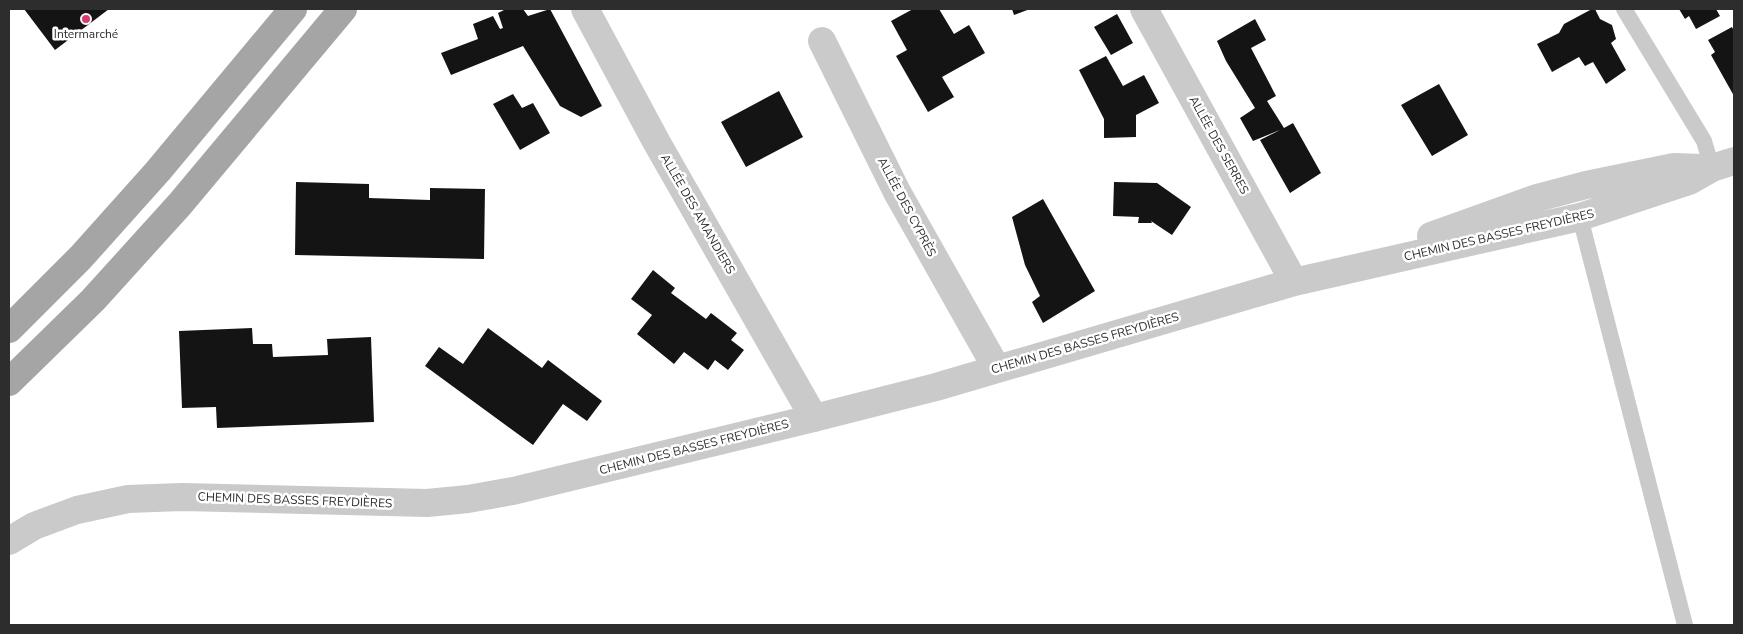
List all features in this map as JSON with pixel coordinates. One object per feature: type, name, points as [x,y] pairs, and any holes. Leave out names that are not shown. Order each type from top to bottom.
[{"type":"main road","points":[[9,329],[81,257],[158,171],[293,9]]},
{"type":"main road","points":[[9,382],[93,300],[180,204],[343,9]]},
{"type":"street","name":"ALLÉE DES AMANDIERS","points":[[584,9],[657,143],[814,418]]},
{"type":"street","name":"ALLÉE DES SERRES","points":[[1144,9],[1294,282]]},
{"type":"street","name":"ALLÉE DES CYPRÈS","points":[[822,41],[897,192],[998,369]]},
{"type":"street","name":"CHEMIN DES BASSES FREYDIÈRES","points":[[9,541],[34,526],[69,513],[128,499],[182,497],[427,503],[468,499],[513,491],[814,418],[998,369],[1294,282],[1580,217],[1689,181],[1723,165]]},
{"type":"street","name":"CHEMIN DES BASSES FREYDIÈRES","points":[[1369,265],[1417,241],[1537,198],[1674,167],[1723,165]]},
{"type":"lane","points":[[1624,9],[1704,142],[1723,165]]},
{"type":"lane","points":[[1580,217],[1685,625]]},
{"type":"building","points":[[24,9],[109,9],[55,50]]},
{"type":"building","points":[[506,9],[523,9],[528,16],[550,9],[602,106],[581,117],[560,106],[523,46],[451,75],[441,53],[478,39],[473,24],[493,16],[500,29],[503,28],[498,13]]},
{"type":"building","points":[[913,9],[939,9],[954,34],[969,25],[985,53],[942,77],[954,97],[928,112],[896,56],[907,50],[891,21]]},
{"type":"building","points":[[1012,9],[1030,9],[1014,15]]},
{"type":"building","points":[[1595,9],[1600,19],[1612,25],[1616,39],[1611,43],[1626,70],[1606,84],[1593,62],[1585,66],[1579,57],[1552,72],[1537,44],[1559,33],[1564,24]]},
{"type":"building","points":[[1679,9],[1716,9],[1720,16],[1696,29],[1689,16],[1685,19]]},
{"type":"building","points":[[1117,14],[1133,43],[1111,55],[1094,27]]},
{"type":"building","points":[[1255,19],[1266,40],[1251,48],[1276,96],[1267,101],[1284,128],[1293,123],[1321,173],[1290,193],[1260,140],[1280,130],[1253,141],[1240,118],[1255,108],[1226,61],[1217,41]]},
{"type":"building","points":[[1732,27],[1734,31],[1734,96],[1711,55],[1715,52],[1708,40]]},
{"type":"building","points":[[1106,56],[1123,86],[1144,75],[1159,103],[1136,115],[1136,137],[1104,138],[1104,119],[1079,70]]},
{"type":"building","points":[[1439,84],[1468,135],[1432,156],[1401,105]]},
{"type":"building","points":[[779,91],[803,137],[746,167],[721,122]]},
{"type":"building","points":[[513,94],[522,108],[533,103],[550,133],[520,150],[493,104]]},
{"type":"building","points":[[296,182],[369,184],[369,198],[430,200],[430,188],[485,189],[484,259],[295,255]]},
{"type":"building","points":[[1114,182],[1157,183],[1191,207],[1172,235],[1151,221],[1152,223],[1138,223],[1139,217],[1113,216]]},
{"type":"building","points":[[1043,199],[1095,291],[1043,323],[1032,302],[1040,296],[1025,265],[1012,217]]},
{"type":"building","points":[[653,270],[675,288],[671,293],[706,319],[711,313],[737,333],[731,340],[744,350],[728,370],[715,360],[708,370],[684,352],[674,364],[637,334],[652,315],[631,299]]},
{"type":"building","points":[[252,328],[253,344],[272,344],[273,357],[328,355],[327,339],[371,337],[374,422],[217,428],[216,407],[182,408],[179,331]]},
{"type":"building","points":[[488,328],[542,368],[548,360],[602,401],[587,421],[563,404],[533,445],[425,366],[439,347],[463,364]]},
{"type":"place","name":"Intermarché","points":[[86,19]]}]
